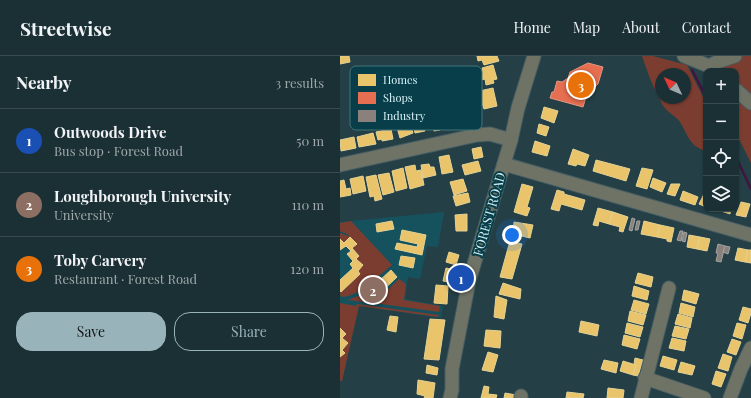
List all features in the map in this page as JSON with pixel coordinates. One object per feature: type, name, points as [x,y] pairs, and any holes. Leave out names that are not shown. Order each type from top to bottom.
[{"type":"street","name":"FOREST ROAD","points":[[450,398],[452,369],[469,281],[511,140],[518,108],[534,56]]},
{"type":"street","points":[[684,56],[712,68],[735,56]]},
{"type":"street","points":[[739,93],[751,103]]},
{"type":"street","points":[[340,166],[477,135],[490,134],[511,140]]},
{"type":"street","points":[[504,164],[751,235]]},
{"type":"street","points":[[640,398],[665,292]]},
{"type":"street","points":[[730,398],[741,368],[751,348]]},
{"type":"street","points":[[645,378],[704,398]]},
{"type":"shaded area","points":[[642,56],[653,56],[687,65],[688,68],[655,68],[655,89]]},
{"type":"shaded area","points":[[737,56],[751,56],[751,97],[739,87],[739,68],[716,68],[711,64]]},
{"type":"shaded area","points":[[691,73],[703,97],[703,150],[692,143],[680,122],[663,105],[691,104]]},
{"type":"shaded area","points":[[739,96],[751,106],[751,163],[739,139]]},
{"type":"shaded area","points":[[444,212],[438,247],[427,246],[420,279],[408,277],[405,299],[443,306],[441,318],[359,306],[342,381],[340,381],[340,222]]},
{"type":"shaded area","points":[[351,221],[392,265],[362,289],[349,296],[342,297],[340,293],[360,274],[358,271],[362,265],[356,259],[359,255],[352,248],[357,244],[344,243],[340,239],[340,233],[349,235],[340,231],[340,223]]},
{"type":"shaded area","points":[[399,279],[406,284],[404,300],[440,306],[439,312],[374,303]]},
{"type":"shaded area","points":[[367,294],[373,300],[371,303],[348,300],[350,299]]},
{"type":"shaded area","points":[[340,303],[439,315],[438,317],[359,306],[342,381],[340,381],[340,357],[344,353],[342,350],[348,343],[342,338],[340,328]]},
{"type":"building: Homes","points":[[340,56],[349,56],[350,62],[340,64]]},
{"type":"building: Homes","points":[[477,56],[497,56],[499,61],[484,65],[482,60],[478,61]]},
{"type":"building: Homes","points":[[493,65],[497,79],[493,80],[494,83],[486,85],[485,79],[482,80],[482,68]]},
{"type":"building: Homes","points":[[493,88],[497,106],[484,109],[482,103],[482,90]]},
{"type":"building: Homes","points":[[544,107],[558,111],[554,123],[541,118]]},
{"type":"building: Homes","points":[[539,124],[549,127],[546,136],[537,133]]},
{"type":"building: Homes","points":[[391,130],[393,139],[382,141],[382,139],[378,140],[376,132]]},
{"type":"building: Homes","points":[[398,130],[412,130],[413,133],[400,138]]},
{"type":"building: Homes","points":[[414,130],[425,131],[415,133]]},
{"type":"building: Homes","points":[[373,133],[376,144],[359,147],[357,137]]},
{"type":"building: Homes","points":[[354,137],[356,148],[341,151],[340,140]]},
{"type":"building: Homes","points":[[535,141],[550,146],[547,156],[532,152]]},
{"type":"building: Homes","points":[[481,147],[483,157],[474,159],[472,149]]},
{"type":"building: Homes","points":[[573,149],[589,155],[585,166],[568,164]]},
{"type":"building: Homes","points":[[449,155],[453,172],[442,174],[439,157]]},
{"type":"building: Homes","points":[[596,160],[630,169],[626,181],[593,171]]},
{"type":"building: Homes","points":[[478,161],[481,171],[465,175],[462,165]]},
{"type":"building: Homes","points":[[429,164],[430,167],[434,167],[436,175],[423,178],[421,165]]},
{"type":"building: Homes","points":[[415,165],[416,171],[421,170],[424,185],[410,189],[405,167]]},
{"type":"building: Homes","points":[[403,168],[407,188],[396,191],[392,171]]},
{"type":"building: Homes","points":[[642,168],[653,170],[647,189],[636,186]]},
{"type":"building: Homes","points":[[389,173],[394,192],[383,195],[378,175]]},
{"type":"building: Homes","points":[[376,175],[382,199],[375,201],[374,196],[370,197],[366,177]]},
{"type":"building: Homes","points":[[363,176],[366,191],[353,194],[350,179]]},
{"type":"building: Homes","points":[[653,178],[666,183],[662,192],[650,187]]},
{"type":"building: Homes","points":[[463,179],[467,191],[454,195],[450,182]]},
{"type":"building: Homes","points":[[344,180],[346,189],[350,188],[351,195],[340,197],[340,181]]},
{"type":"building: Homes","points":[[522,184],[533,187],[527,207],[530,208],[527,216],[514,212]]},
{"type":"building: Homes","points":[[671,184],[680,184],[675,196],[667,194]]},
{"type":"building: Homes","points":[[557,190],[564,192],[564,194],[585,200],[582,210],[561,204],[559,211],[551,209]]},
{"type":"building: Homes","points":[[683,191],[698,197],[695,205],[680,200]]},
{"type":"building: Homes","points":[[468,193],[470,202],[456,206],[453,196]]},
{"type":"building: Homes","points":[[703,196],[703,206],[699,204]]},
{"type":"building: Homes","points":[[741,202],[750,204],[746,217],[736,215],[737,212],[739,212]]},
{"type":"building: Homes","points":[[598,208],[613,212],[609,224],[599,221],[598,226],[593,225]]},
{"type":"building: Homes","points":[[613,212],[628,217],[623,232],[619,231],[620,227],[609,224]]},
{"type":"building: Homes","points":[[467,214],[467,231],[456,231],[455,215]]},
{"type":"building: Homes","points":[[392,221],[394,229],[377,232],[376,224]]},
{"type":"building: Homes","points":[[644,221],[660,225],[657,237],[641,234]]},
{"type":"building: Homes","points":[[514,222],[533,225],[530,238],[513,234]]},
{"type":"building: Homes","points":[[660,225],[674,228],[671,242],[667,241],[667,239],[657,237]]},
{"type":"building: Homes","points":[[402,230],[426,235],[422,255],[395,249],[397,243],[417,247],[418,244],[400,240]]},
{"type":"building: Homes","points":[[689,235],[700,237],[697,249],[687,247]]},
{"type":"building: Homes","points":[[350,237],[357,244],[352,248],[359,256],[356,259],[363,265],[358,271],[360,274],[341,292],[340,280],[353,268],[350,264],[353,261],[347,254],[351,251],[346,246],[340,250],[340,239],[344,243]]},
{"type":"building: Homes","points":[[700,237],[710,239],[707,251],[697,249]]},
{"type":"building: Homes","points":[[510,241],[522,244],[512,279],[500,277]]},
{"type":"building: Homes","points":[[738,248],[748,250],[745,262],[735,260]]},
{"type":"building: Homes","points":[[748,250],[751,250],[751,263],[745,262]]},
{"type":"building: Homes","points":[[449,252],[459,255],[456,265],[446,262]]},
{"type":"building: Homes","points":[[401,256],[415,258],[413,268],[399,265]]},
{"type":"building: Homes","points":[[446,268],[456,270],[453,283],[443,281]]},
{"type":"building: Homes","points":[[391,270],[397,277],[373,300],[367,294]]},
{"type":"building: Homes","points":[[638,273],[653,277],[651,287],[635,283]]},
{"type":"building: Homes","points":[[503,283],[521,289],[520,299],[499,294]]},
{"type":"building: Homes","points":[[436,285],[448,286],[447,304],[434,303]]},
{"type":"building: Homes","points":[[634,286],[649,291],[647,300],[632,296]]},
{"type":"building: Homes","points":[[684,290],[699,294],[696,304],[682,300]]},
{"type":"building: Homes","points":[[496,296],[507,300],[504,319],[494,317]]},
{"type":"building: Homes","points":[[634,300],[649,304],[646,314],[631,310]]},
{"type":"building: Homes","points":[[681,303],[695,307],[693,317],[679,313]]},
{"type":"building: Homes","points":[[743,307],[751,309],[748,323],[739,320]]},
{"type":"building: Homes","points":[[630,311],[646,315],[643,325],[628,321]]},
{"type":"building: Homes","points":[[678,314],[692,318],[690,328],[675,324]]},
{"type":"building: Homes","points":[[390,316],[398,317],[396,332],[387,330]]},
{"type":"building: Homes","points":[[430,319],[445,320],[439,360],[424,359]]},
{"type":"building: Homes","points":[[581,321],[599,325],[597,336],[579,332]]},
{"type":"building: Homes","points":[[627,323],[643,327],[640,337],[625,333]]},
{"type":"building: Homes","points":[[737,323],[746,325],[742,339],[733,336]]},
{"type":"building: Homes","points":[[675,326],[689,329],[686,339],[672,336]]},
{"type":"building: Homes","points":[[340,328],[346,334],[342,338],[348,343],[342,350],[345,353],[340,357]]},
{"type":"building: Homes","points":[[486,330],[501,331],[500,348],[484,346]]},
{"type":"building: Homes","points":[[624,335],[640,339],[637,349],[622,345]]},
{"type":"building: Homes","points":[[672,338],[686,341],[684,351],[669,348]]},
{"type":"building: Homes","points":[[732,339],[741,342],[736,355],[727,352]]},
{"type":"building: Homes","points":[[488,352],[498,355],[493,372],[482,370]]},
{"type":"building: Homes","points":[[723,354],[732,357],[728,371],[718,368]]},
{"type":"building: Homes","points":[[663,356],[677,360],[674,370],[660,366]]},
{"type":"building: Homes","points":[[635,358],[643,360],[638,376],[633,375],[636,365],[634,364]]},
{"type":"building: Homes","points":[[604,360],[618,363],[616,373],[601,369]]},
{"type":"building: Homes","points":[[623,361],[636,365],[633,375],[620,371]]},
{"type":"building: Homes","points":[[681,362],[695,366],[692,375],[678,372]]},
{"type":"building: Homes","points":[[427,365],[438,368],[437,375],[426,373]]},
{"type":"building: Homes","points":[[716,371],[726,374],[721,387],[712,384]]},
{"type":"building: Homes","points":[[418,380],[435,383],[433,398],[424,398],[425,396],[417,394]]},
{"type":"building: Homes","points":[[484,386],[489,387],[488,394],[497,395],[496,398],[481,398]]},
{"type":"building: Homes","points":[[608,388],[624,390],[623,398],[607,398]]},
{"type":"building: Homes","points":[[567,392],[584,394],[583,398],[566,398]]},
{"type":"building: Homes","points":[[505,393],[516,395],[516,398],[504,398]]},
{"type":"building: Shops","points":[[588,63],[603,67],[598,84],[587,94],[583,107],[550,98],[552,92],[554,92],[557,81],[562,82],[568,78],[570,72]]},
{"type":"building: Industry","points":[[632,218],[635,219],[632,231],[629,230]]},
{"type":"building: Industry","points":[[637,221],[640,221],[638,230],[635,230]]},
{"type":"building: Industry","points":[[680,231],[683,231],[681,241],[677,240]]},
{"type":"building: Industry","points":[[684,232],[687,233],[685,242],[682,241]]},
{"type":"building: Industry","points":[[718,244],[725,246],[721,262],[716,261]]},
{"type":"building: Industry","points":[[725,246],[730,247],[728,254],[723,252]]},
{"type":"waterway","points":[[692,70],[703,91]]},
{"type":"waterway","points":[[739,163],[751,189]]},
{"type":"place","name":"Toby Carvery","points":[[581,85]]},
{"type":"place","name":"Outwoods Drive","points":[[461,278]]},
{"type":"place","name":"Loughborough University","points":[[373,290]]}]
